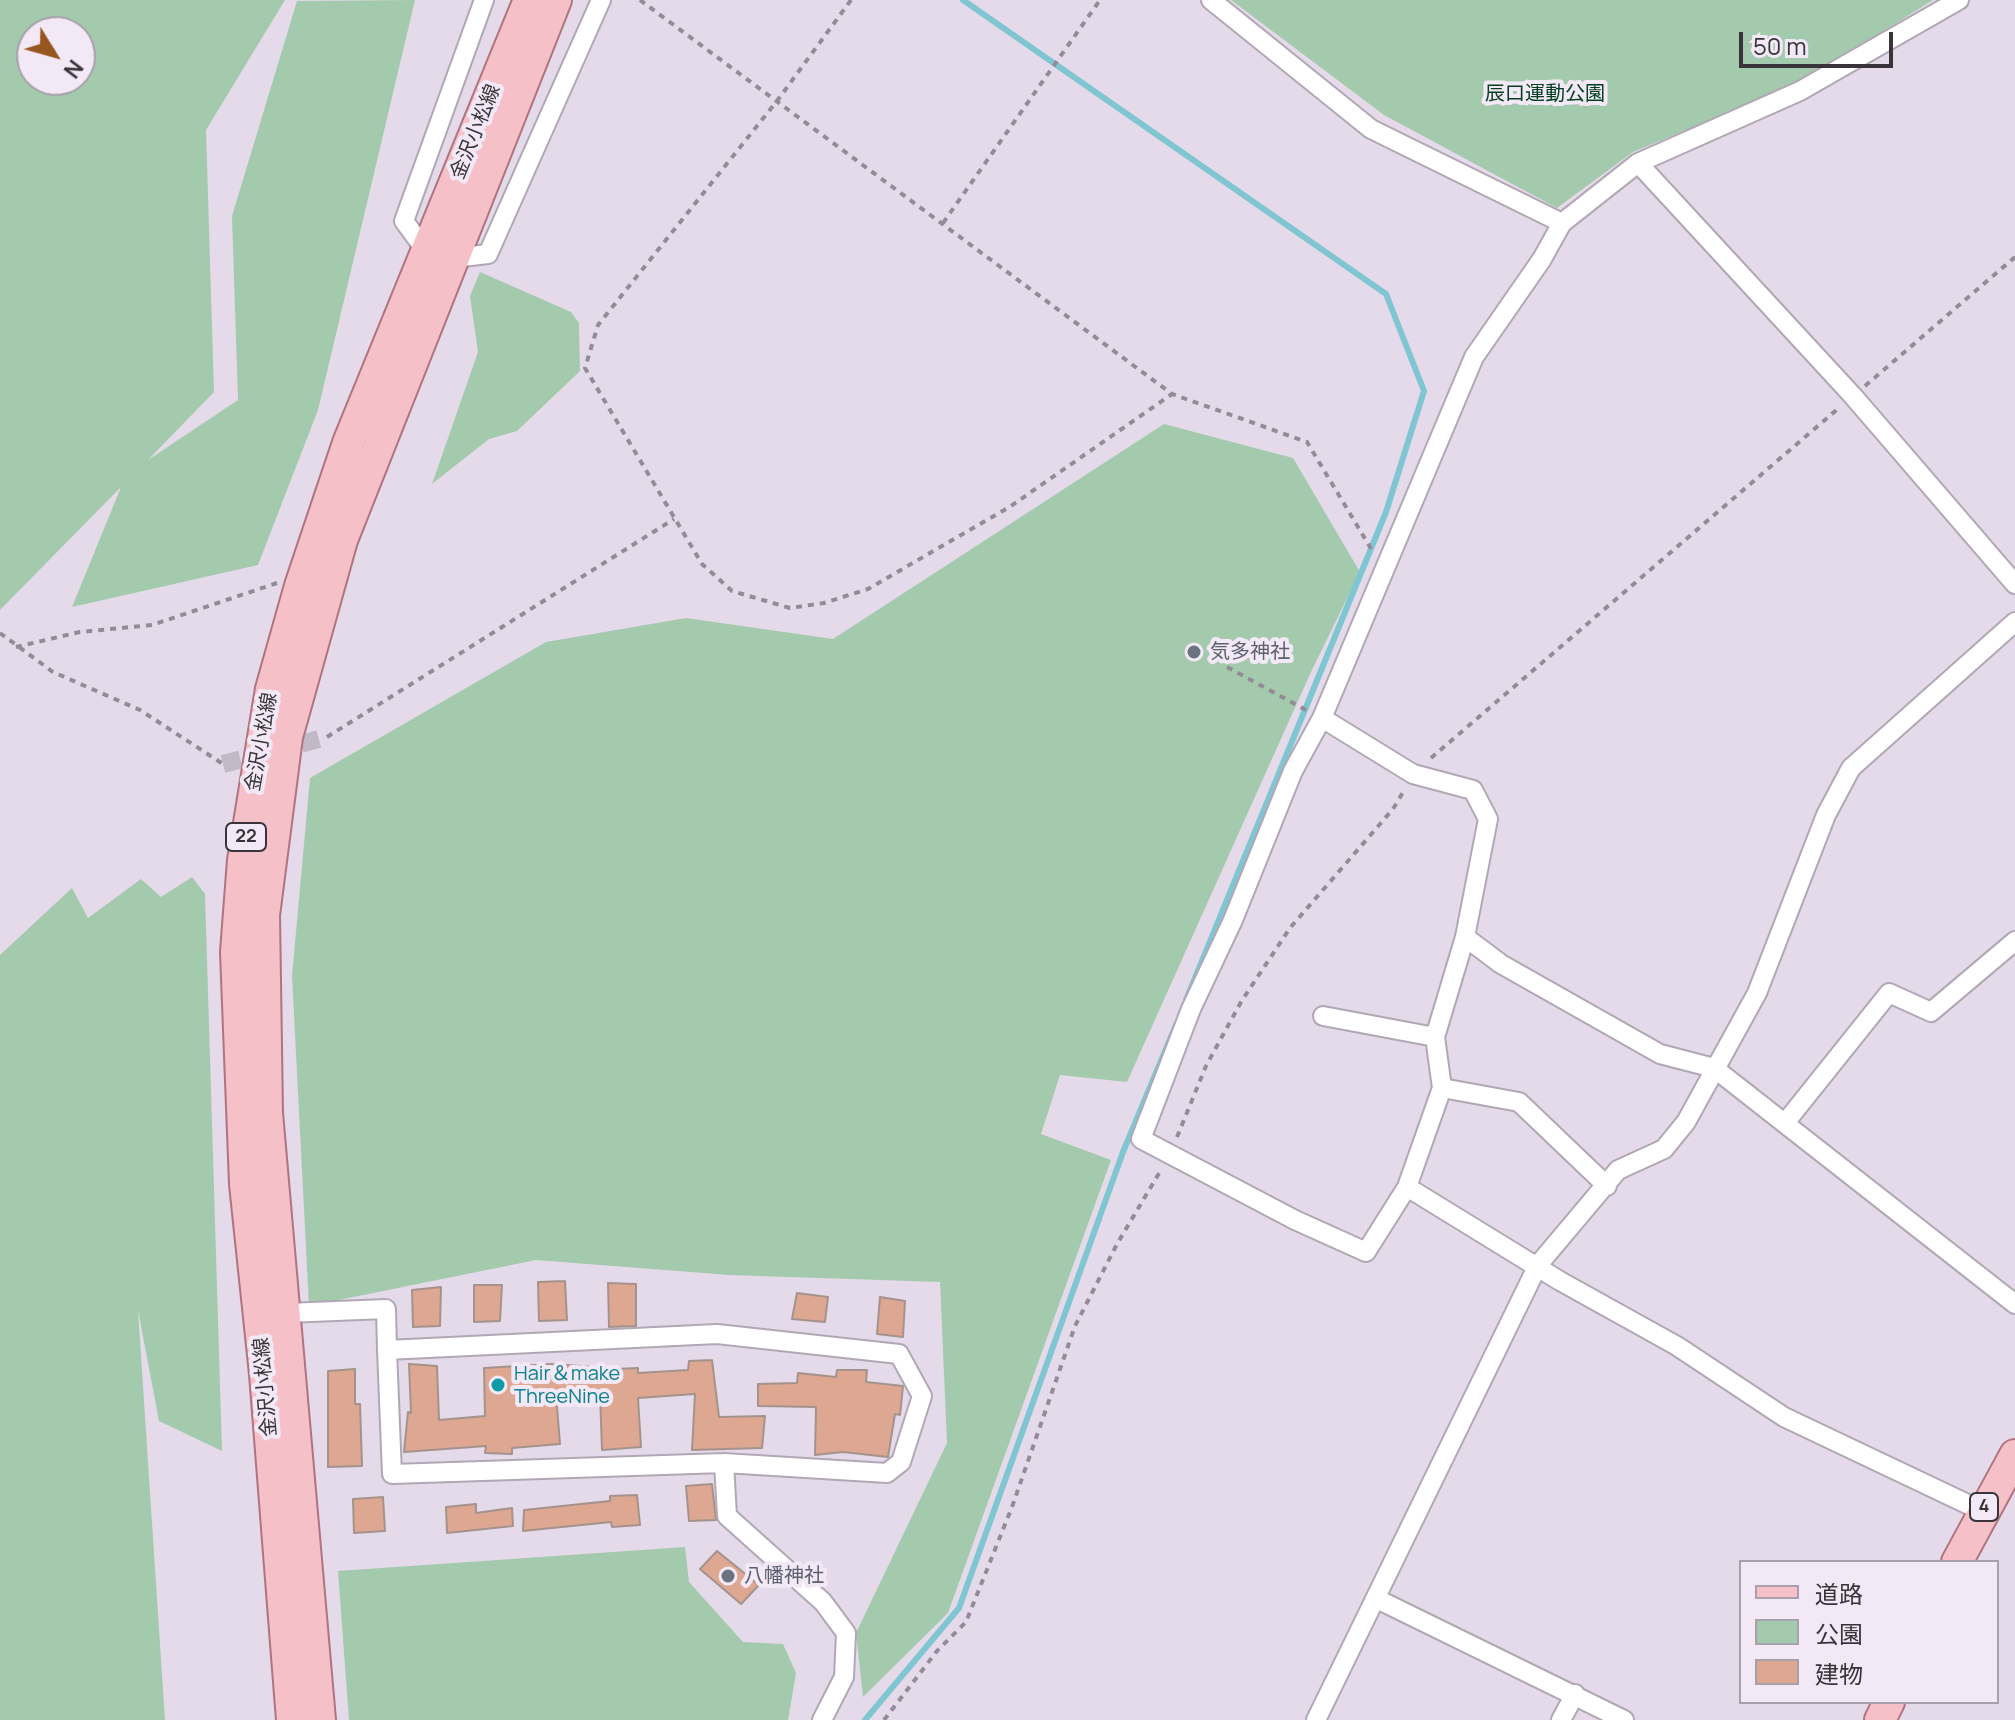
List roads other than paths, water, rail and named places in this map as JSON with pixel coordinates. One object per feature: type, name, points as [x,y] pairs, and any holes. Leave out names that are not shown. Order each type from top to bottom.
[{"type":"main road","name":"金沢小松線","points":[[320,1720],[267,1113],[264,915],[287,737],[342,540],[529,0]]},
{"type":"main road","name":"金沢小松線","points":[[292,1720],[265,1374],[244,1169],[236,952],[243,860],[271,689],[300,586],[348,443],[556,0]]},
{"type":"main road","name":"4","points":[[1958,1560],[2015,1455]]},
{"type":"street","points":[[484,0],[404,221],[439,254],[488,254],[601,0]]},
{"type":"street","points":[[1211,0],[1371,129],[1562,223]]},
{"type":"street","points":[[1322,718],[1413,774],[1473,790],[1488,819],[1465,937],[1435,1037],[1442,1088],[1407,1187],[1366,1252],[1295,1220],[1141,1139],[1191,1009],[1233,920],[1293,771],[1322,718],[1474,357],[1542,259],[1562,223],[1638,163],[1800,91],[1959,0]]},
{"type":"street","points":[[1638,163],[1853,396],[2015,584]]},
{"type":"street","points":[[1316,1720],[1538,1265],[1618,1170],[1664,1149],[1686,1122],[1757,993],[1826,815],[1851,768],[2015,622]]},
{"type":"street","points":[[1465,937],[1501,964],[1660,1054],[1714,1068],[2012,1298]]},
{"type":"street","points":[[1785,1123],[1889,993],[1931,1012],[2015,941]]},
{"type":"street","points":[[1323,1016],[1435,1037]]},
{"type":"street","points":[[1442,1088],[1519,1102],[1607,1186]]},
{"type":"street","points":[[1407,1187],[1560,1281],[1677,1346],[1784,1417],[1982,1511]]},
{"type":"street","points":[[286,1313],[386,1309],[387,1350],[392,1474],[724,1463],[887,1473],[901,1462],[922,1396],[899,1354],[717,1334],[387,1350]]},
{"type":"street","points":[[724,1463],[727,1516],[823,1602],[846,1633],[844,1677],[822,1720]]},
{"type":"street","points":[[1377,1599],[1624,1720]]},
{"type":"street","points":[[1561,1720],[1575,1694]]},
{"type":"waterway","points":[[963,0],[1386,294],[1424,391],[1386,512],[1186,1000]]},
{"type":"waterway","points":[[865,1720],[959,1608],[1123,1152],[1176,1025]]},
{"type":"tunnel","points":[[223,764],[327,737]]},
{"type":"place","name":"気多神社","points":[[1194,652]]},
{"type":"place","name":"Hair＆make ThreeNine","points":[[498,1385]]},
{"type":"place","name":"八幡神社","points":[[728,1576]]},
{"type":"park label","name":"辰口運動公園","points":[[1545,94]]}]
